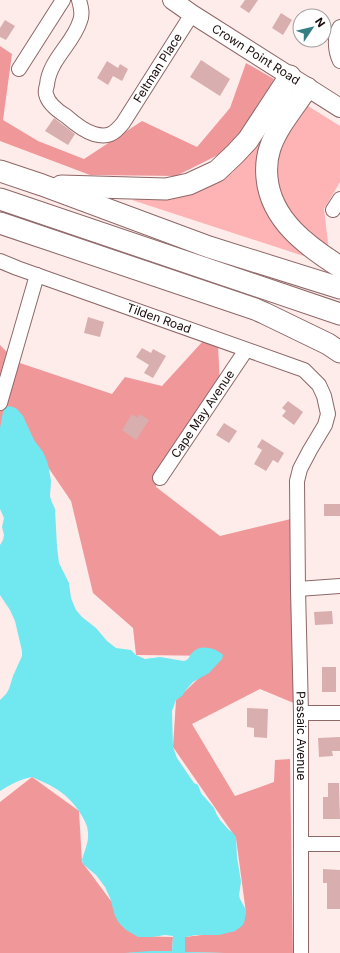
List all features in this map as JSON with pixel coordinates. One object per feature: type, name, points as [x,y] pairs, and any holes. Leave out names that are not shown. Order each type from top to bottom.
[{"type":"highway","points":[[42,185],[166,189],[189,184],[216,172],[248,140],[299,82]]},
{"type":"highway","points":[[299,82],[270,148],[266,168],[268,186],[273,203],[283,219],[298,236],[340,267]]},
{"type":"highway","points":[[0,171],[209,247],[340,288]]},
{"type":"highway","points":[[0,199],[340,314]]},
{"type":"highway","points":[[0,222],[264,313],[299,321],[340,335]]},
{"type":"highway","points":[[264,313],[328,344],[340,352]]},
{"type":"main road","name":"Crown Point Road","points":[[172,0],[340,108]]},
{"type":"street","points":[[19,69],[63,0]]},
{"type":"street","name":"Feltman Place","points":[[80,0],[81,19],[77,30],[52,68],[47,81],[46,94],[51,104],[58,111],[90,132],[100,136],[110,135],[123,123],[192,14]]},
{"type":"street","points":[[340,26],[337,31],[336,44],[337,55],[340,61]]},
{"type":"street","name":"Tilden Road","points":[[0,261],[283,362],[304,370],[315,380]]},
{"type":"street","points":[[0,403],[36,275]]},
{"type":"street","name":"Cape May Avenue","points":[[160,478],[246,350]]},
{"type":"street","name":"Passaic Avenue","points":[[301,953],[301,713],[297,481],[300,469],[325,425],[328,414],[324,396],[315,380]]},
{"type":"street","points":[[298,589],[340,586]]},
{"type":"street","points":[[301,713],[340,713]]},
{"type":"street","points":[[301,844],[340,844]]},
{"type":"shaded area","points":[[0,46],[12,54],[3,120],[38,141],[84,159],[142,121],[197,147],[230,108],[246,63],[274,79],[267,95],[228,150],[176,176],[90,175],[0,141]]},
{"type":"shaded area","points":[[308,106],[340,126],[340,182],[324,209],[329,252],[296,224],[279,195],[275,166],[284,137]]},
{"type":"shaded area","points":[[265,136],[261,195],[272,223],[316,260],[132,200],[188,190],[232,173]]},
{"type":"shaded area","points":[[203,341],[218,346],[220,383],[158,471],[156,487],[220,536],[295,518],[296,704],[260,689],[192,724],[235,796],[274,782],[275,760],[290,759],[293,953],[185,952],[185,937],[235,931],[246,913],[236,838],[173,747],[176,700],[222,656],[136,655],[133,628],[93,593],[71,501],[7,407],[0,440],[0,345],[17,362],[112,394],[125,377],[162,386]]},
{"type":"shaded area","points":[[32,777],[79,811],[82,862],[137,936],[173,937],[172,951],[126,953],[0,953],[0,802]]},
{"type":"water","points":[[7,406],[17,409],[23,416],[34,440],[43,452],[47,461],[51,481],[50,496],[55,509],[59,563],[69,583],[71,598],[76,610],[82,617],[96,628],[107,641],[116,648],[131,650],[136,655],[145,659],[160,657],[184,661],[188,659],[191,653],[200,648],[216,650],[223,655],[222,659],[209,673],[193,682],[182,696],[176,700],[172,711],[173,747],[177,758],[194,783],[198,785],[201,793],[214,808],[220,820],[236,838],[241,882],[239,895],[246,910],[244,923],[235,931],[219,935],[196,935],[185,937],[185,952],[226,953],[125,953],[172,951],[173,936],[165,935],[138,937],[126,930],[119,923],[105,887],[96,875],[83,864],[82,860],[88,840],[87,829],[84,820],[67,797],[47,784],[32,777],[11,784],[0,791],[0,700],[9,689],[22,656],[15,621],[0,595],[0,545],[4,535],[2,527],[4,518],[0,509],[0,428],[3,412]]},
{"type":"building","points":[[245,0],[258,0],[249,13],[240,7]]},
{"type":"building","points":[[281,13],[292,20],[283,35],[272,28]]},
{"type":"building","points":[[5,20],[15,26],[6,40],[0,37],[0,28]]},
{"type":"building","points":[[201,60],[230,79],[220,96],[190,77]]},
{"type":"building","points":[[107,61],[118,68],[120,64],[128,69],[122,81],[113,76],[108,85],[97,78]]},
{"type":"building","points":[[54,118],[75,134],[68,145],[45,131]]},
{"type":"building","points":[[88,317],[104,322],[100,337],[84,333]]},
{"type":"building","points":[[142,348],[151,353],[153,349],[166,356],[153,378],[144,373],[149,365],[136,357]]},
{"type":"building","points":[[288,401],[303,412],[294,425],[282,416],[286,411],[282,408]]},
{"type":"building","points":[[132,414],[138,418],[140,414],[149,420],[136,440],[122,430]]},
{"type":"building","points":[[224,423],[237,431],[229,443],[216,435]]},
{"type":"building","points":[[262,439],[284,453],[278,463],[273,460],[266,471],[254,464],[262,450],[257,447]]},
{"type":"building","points":[[324,504],[340,504],[340,516],[324,516]]},
{"type":"building","points":[[332,611],[333,624],[315,625],[314,612]]},
{"type":"building","points":[[322,667],[336,667],[336,692],[322,692]]},
{"type":"building","points":[[247,708],[268,709],[267,738],[254,737],[254,728],[247,727]]},
{"type":"building","points":[[340,737],[340,751],[332,751],[333,756],[319,757],[318,738]]},
{"type":"building","points":[[328,783],[339,783],[340,819],[323,819],[323,797],[328,797]]},
{"type":"building","points":[[323,869],[340,870],[340,909],[327,909],[327,883],[323,883]]}]
